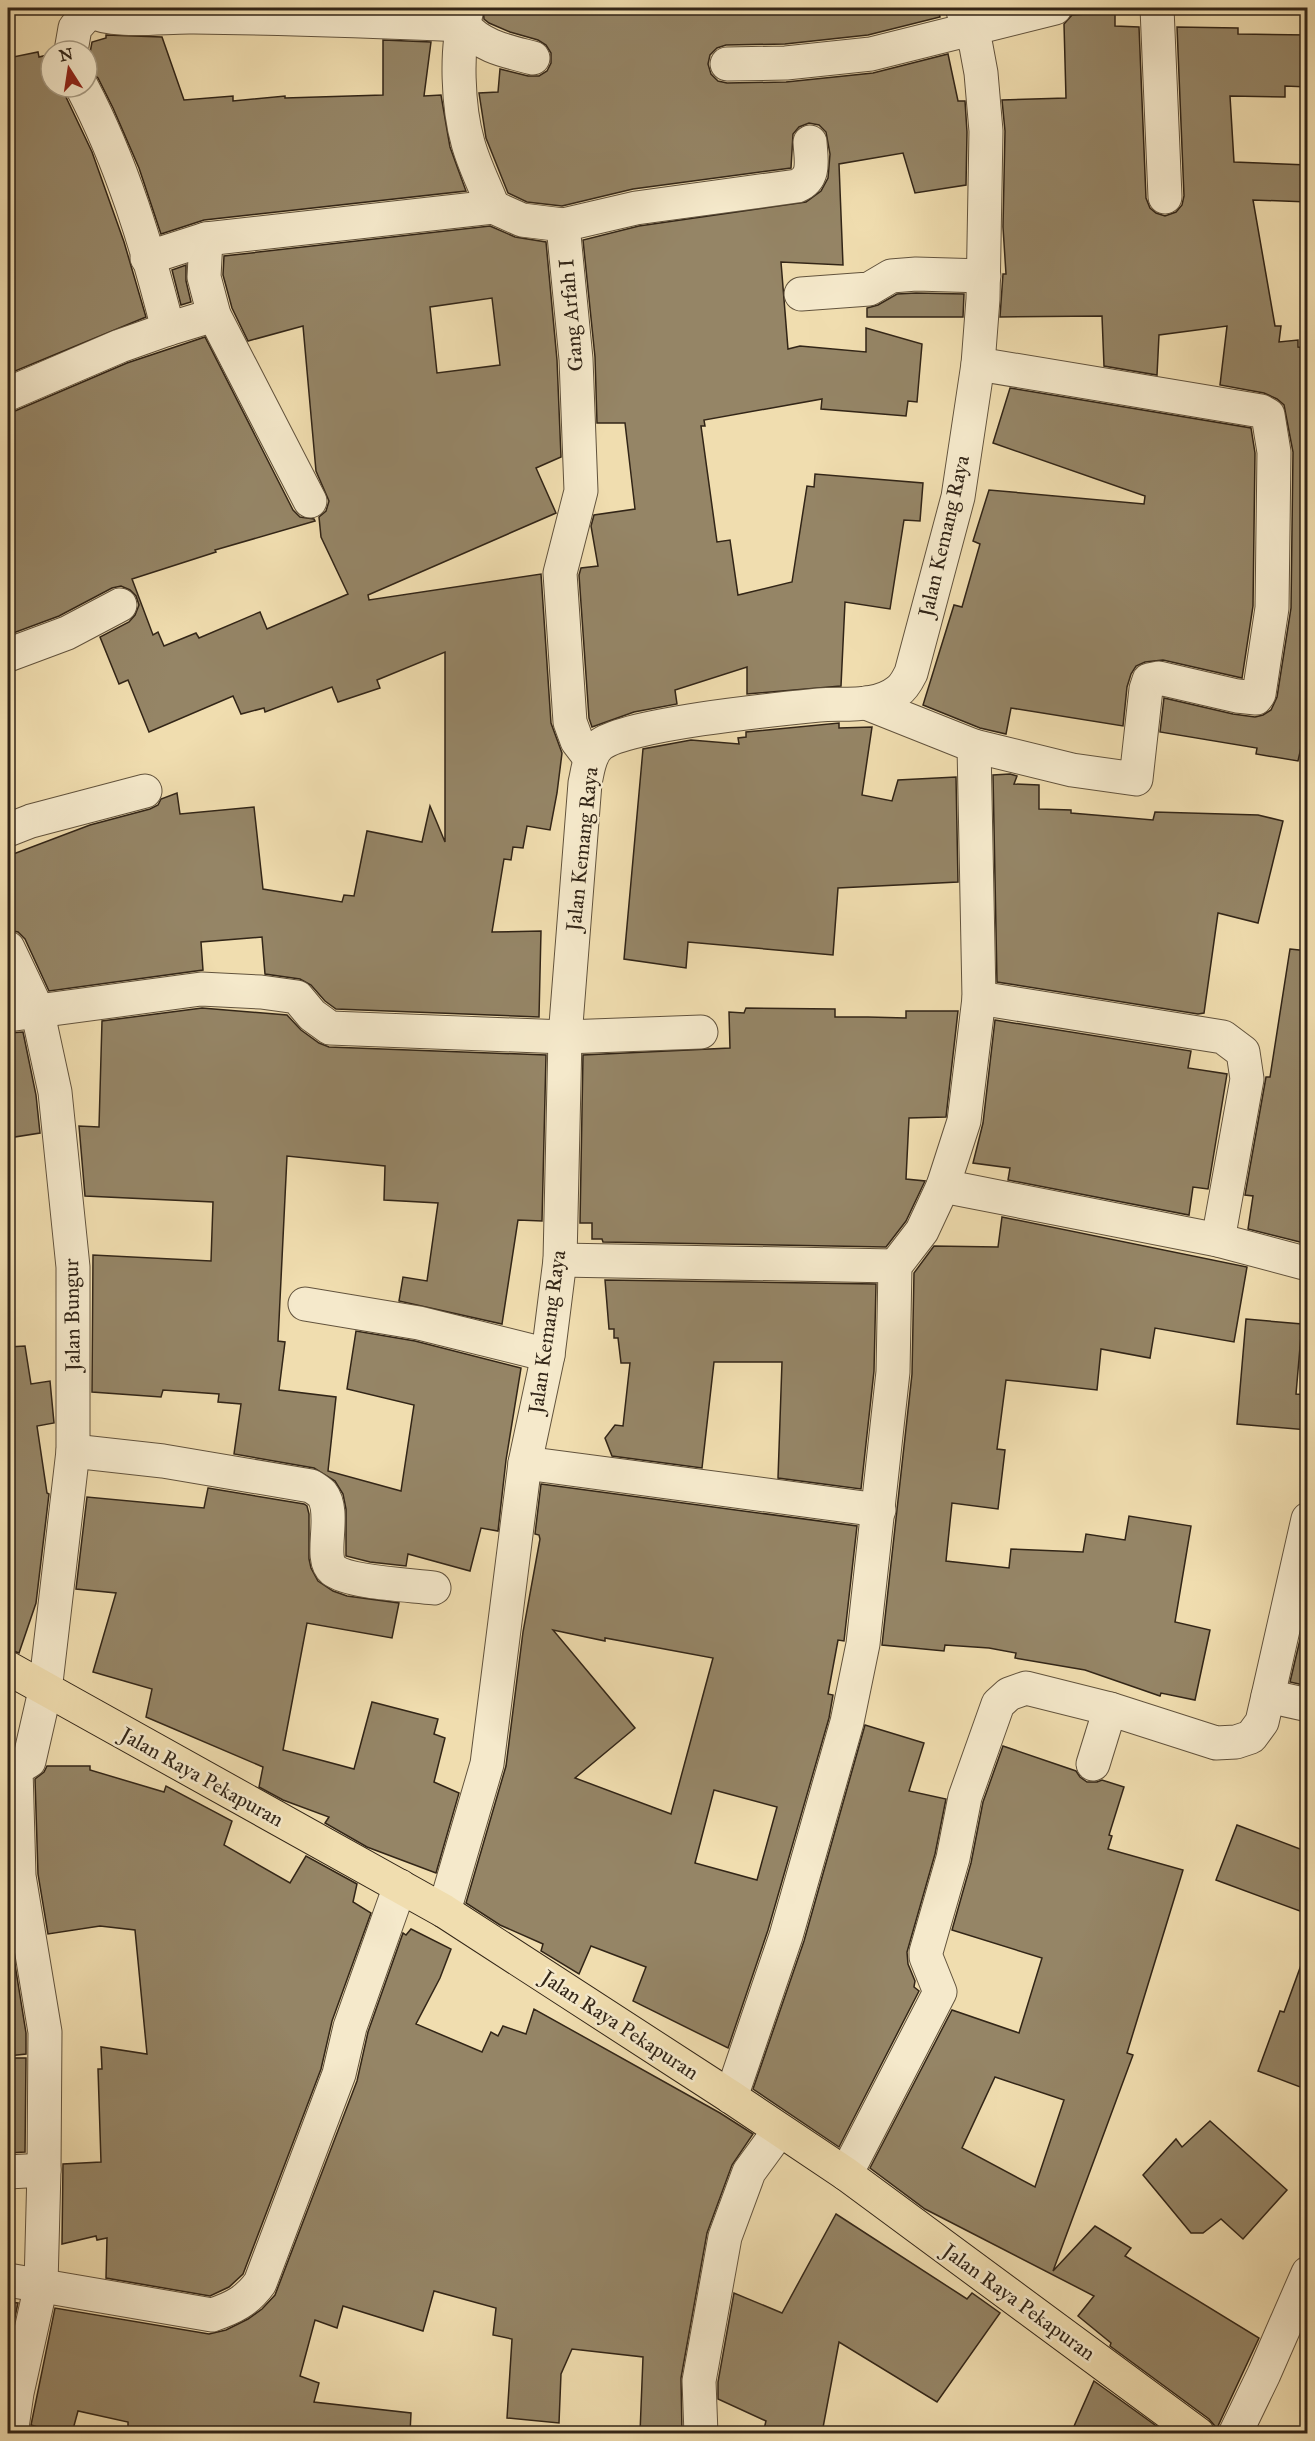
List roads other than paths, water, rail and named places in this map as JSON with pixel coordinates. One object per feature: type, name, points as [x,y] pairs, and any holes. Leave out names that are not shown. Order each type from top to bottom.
[{"type":"main road","name":"Jalan Raya Pekapuran","points":[[8,1668],[45,1691],[444,1911],[846,2174],[1198,2433]]},
{"type":"street","points":[[727,64],[786,63],[871,54],[965,18],[1055,8]]},
{"type":"street","points":[[1157,8],[1165,197]]},
{"type":"street","points":[[73,39],[75,28],[90,9],[100,16],[119,18],[166,16],[311,19],[466,16]]},
{"type":"street","points":[[466,16],[474,38],[490,47],[533,58]]},
{"type":"street","points":[[466,16],[461,104],[468,142],[493,207]]},
{"type":"street","name":"Jalan Kemang Raya","points":[[444,1911],[487,1764],[525,1462],[548,1355],[560,1260],[565,1036],[585,783],[590,758],[600,745],[635,732],[687,722],[866,703],[885,698],[898,692],[911,673],[958,496],[978,364],[984,276],[986,132],[981,73],[976,46],[965,18]]},
{"type":"street","points":[[88,99],[112,149],[128,192],[168,328]]},
{"type":"street","points":[[147,258],[206,239],[493,207],[522,220],[562,225],[636,208],[797,186],[806,183],[809,177],[810,142]]},
{"type":"street","name":"Gang Arfah I","points":[[562,225],[576,359],[581,490],[560,573],[570,722],[577,741],[590,758]]},
{"type":"street","points":[[206,239],[204,277],[214,315],[310,501]]},
{"type":"street","points":[[801,294],[869,289],[891,276],[916,274],[984,276]]},
{"type":"street","points":[[8,394],[168,328],[214,315]]},
{"type":"street","points":[[866,703],[974,746],[1072,770],[1136,778],[1146,689],[1152,678],[1248,698],[1256,698],[1259,694],[1272,608],[1274,452],[1268,415],[1235,405],[978,364]]},
{"type":"street","points":[[8,654],[67,633],[120,605]]},
{"type":"street","points":[[731,2097],[786,1936],[847,1722],[863,1644],[893,1372],[895,1266],[922,1230],[943,1186],[964,1121],[979,998],[974,746]]},
{"type":"street","points":[[8,830],[145,791]]},
{"type":"street","name":"Jalan Bungur","points":[[8,948],[22,1012],[55,1092],[73,1267],[73,1451],[45,1691],[29,1761],[16,1769],[19,1876],[45,2032],[44,2170]]},
{"type":"street","points":[[22,1012],[201,989],[261,992],[297,997],[312,1015],[330,1028],[565,1036],[701,1032]]},
{"type":"street","points":[[979,998],[1223,1037],[1243,1052],[1246,1079],[1218,1240]]},
{"type":"street","points":[[943,1186],[1218,1240],[1308,1264]]},
{"type":"street","points":[[560,1260],[895,1266]]},
{"type":"street","points":[[305,1304],[419,1323],[548,1355]]},
{"type":"street","points":[[73,1451],[163,1461],[311,1486],[322,1495],[327,1507],[329,1539],[327,1559],[332,1569],[348,1577],[434,1588]]},
{"type":"street","points":[[525,1462],[879,1509]]},
{"type":"street","points":[[846,2174],[940,1992],[926,1952],[953,1858],[965,1797],[998,1704],[1009,1694],[1026,1688],[1110,1709],[1216,1743],[1246,1740],[1257,1731],[1268,1696],[1308,1519]]},
{"type":"street","points":[[1268,1696],[1308,1705]]},
{"type":"street","points":[[1093,1764],[1110,1709]]},
{"type":"street","points":[[8,2280],[130,2303],[212,2315],[234,2308],[250,2297],[260,2283],[339,2074],[350,2027],[399,1886]]},
{"type":"street","points":[[700,2433],[699,2381],[725,2236],[749,2172],[779,2131]]},
{"type":"street","points":[[8,2172],[44,2170],[41,2285],[17,2393],[11,2433]]},
{"type":"street","points":[[1235,2433],[1264,2374],[1308,2273]]}]
